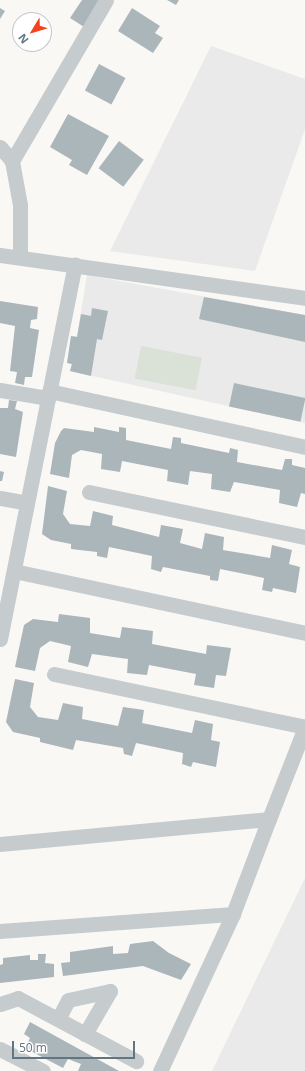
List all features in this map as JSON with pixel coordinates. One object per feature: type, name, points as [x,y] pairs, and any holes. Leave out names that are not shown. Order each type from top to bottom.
[{"type":"street","points":[[12,161],[106,0]]},
{"type":"street","points":[[0,146],[12,161],[20,205],[20,257]]},
{"type":"street","points":[[0,255],[75,264],[305,298]]},
{"type":"street","points":[[0,638],[75,264]]},
{"type":"street","points":[[0,390],[49,394],[305,447]]},
{"type":"street","points":[[89,492],[305,537]]},
{"type":"street","points":[[0,498],[27,503]]},
{"type":"street","points":[[14,571],[305,633]]},
{"type":"street","points":[[54,674],[305,727],[233,914],[160,1071]]},
{"type":"street","points":[[0,844],[269,819]]},
{"type":"street","points":[[0,931],[233,914]]},
{"type":"street","points":[[58,1019],[68,1000],[110,991],[85,1034]]},
{"type":"street","points":[[0,1004],[18,998],[136,1061]]},
{"type":"street","points":[[0,1049],[42,1071]]},
{"type":"shaded area","points":[[211,46],[305,79],[305,129],[255,271],[110,251]]},
{"type":"shaded area","points":[[87,275],[305,315],[305,423],[70,371],[71,364],[67,363],[71,336],[77,336]]},
{"type":"shaded area","points":[[141,346],[202,358],[196,390],[135,378]]},
{"type":"shaded area","points":[[305,878],[305,1071],[212,1071]]},
{"type":"building","points":[[82,0],[112,0],[92,32],[70,18]]},
{"type":"building","points":[[167,0],[179,0],[176,5]]},
{"type":"building","points":[[0,8],[5,11],[0,19]]},
{"type":"building","points":[[132,8],[160,26],[155,33],[163,38],[153,53],[118,31]]},
{"type":"building","points":[[99,64],[125,78],[111,105],[85,90]]},
{"type":"building","points":[[68,114],[109,136],[87,175],[69,165],[72,160],[50,147]]},
{"type":"building","points":[[119,141],[144,160],[123,187],[99,168]]},
{"type":"building","points":[[204,297],[305,315],[305,342],[199,319]]},
{"type":"building","points":[[0,301],[38,307],[37,319],[31,320],[30,328],[39,330],[32,377],[25,377],[24,385],[15,383],[17,372],[10,371],[15,326],[0,323]]},
{"type":"building","points":[[92,308],[108,311],[102,340],[97,339],[91,376],[70,371],[72,364],[67,363],[71,336],[77,337],[81,314],[91,316]]},
{"type":"building","points":[[234,383],[305,398],[300,422],[229,406]]},
{"type":"building","points":[[9,400],[17,401],[15,409],[23,412],[16,457],[0,454],[0,408],[8,408]]},
{"type":"building","points":[[94,427],[119,432],[119,427],[126,428],[126,440],[171,449],[173,437],[181,438],[181,443],[229,453],[230,448],[238,450],[237,462],[282,470],[285,459],[292,459],[292,465],[305,468],[305,494],[301,493],[297,507],[279,503],[280,490],[234,482],[230,492],[211,489],[212,474],[190,471],[188,485],[167,481],[168,470],[122,461],[120,472],[101,469],[102,454],[81,450],[72,455],[69,478],[50,474],[55,443],[61,431],[64,428],[94,432]]},
{"type":"building","points":[[0,471],[4,472],[2,481],[0,481]]},
{"type":"building","points":[[48,486],[67,491],[63,514],[70,524],[90,526],[93,511],[113,516],[112,525],[159,537],[161,525],[183,529],[180,543],[202,549],[205,533],[224,537],[223,550],[270,558],[272,545],[292,550],[289,564],[300,567],[296,593],[273,588],[272,592],[262,590],[264,578],[220,569],[218,581],[210,580],[210,576],[163,567],[161,572],[151,569],[152,556],[109,547],[107,558],[97,556],[97,552],[71,549],[71,544],[51,540],[42,534]]},
{"type":"building","points":[[59,614],[90,618],[90,633],[120,638],[122,627],[153,631],[152,644],[206,654],[207,645],[231,648],[226,676],[216,675],[214,688],[194,685],[196,674],[149,665],[147,675],[127,673],[128,659],[92,654],[88,667],[68,662],[71,646],[50,641],[40,648],[35,671],[15,667],[24,625],[33,619],[58,622]]},
{"type":"building","points":[[15,679],[34,683],[30,707],[38,717],[58,720],[63,703],[83,707],[82,719],[118,726],[123,707],[144,710],[142,723],[192,733],[195,720],[213,724],[211,740],[220,742],[216,767],[193,762],[191,767],[182,764],[183,753],[136,743],[132,756],[124,754],[123,748],[76,740],[73,750],[40,742],[40,738],[13,732],[6,722]]},
{"type":"building","points":[[153,941],[169,953],[191,964],[181,980],[143,966],[63,976],[61,963],[70,962],[70,952],[113,946],[113,954],[128,953],[130,944]]},
{"type":"building","points":[[38,954],[46,954],[45,963],[54,964],[54,977],[0,983],[0,965],[3,964],[3,958],[30,955],[30,960],[38,960]]},
{"type":"building","points":[[30,1022],[119,1071],[78,1071],[81,1064],[68,1059],[63,1068],[25,1048],[30,1038],[24,1034]]}]
